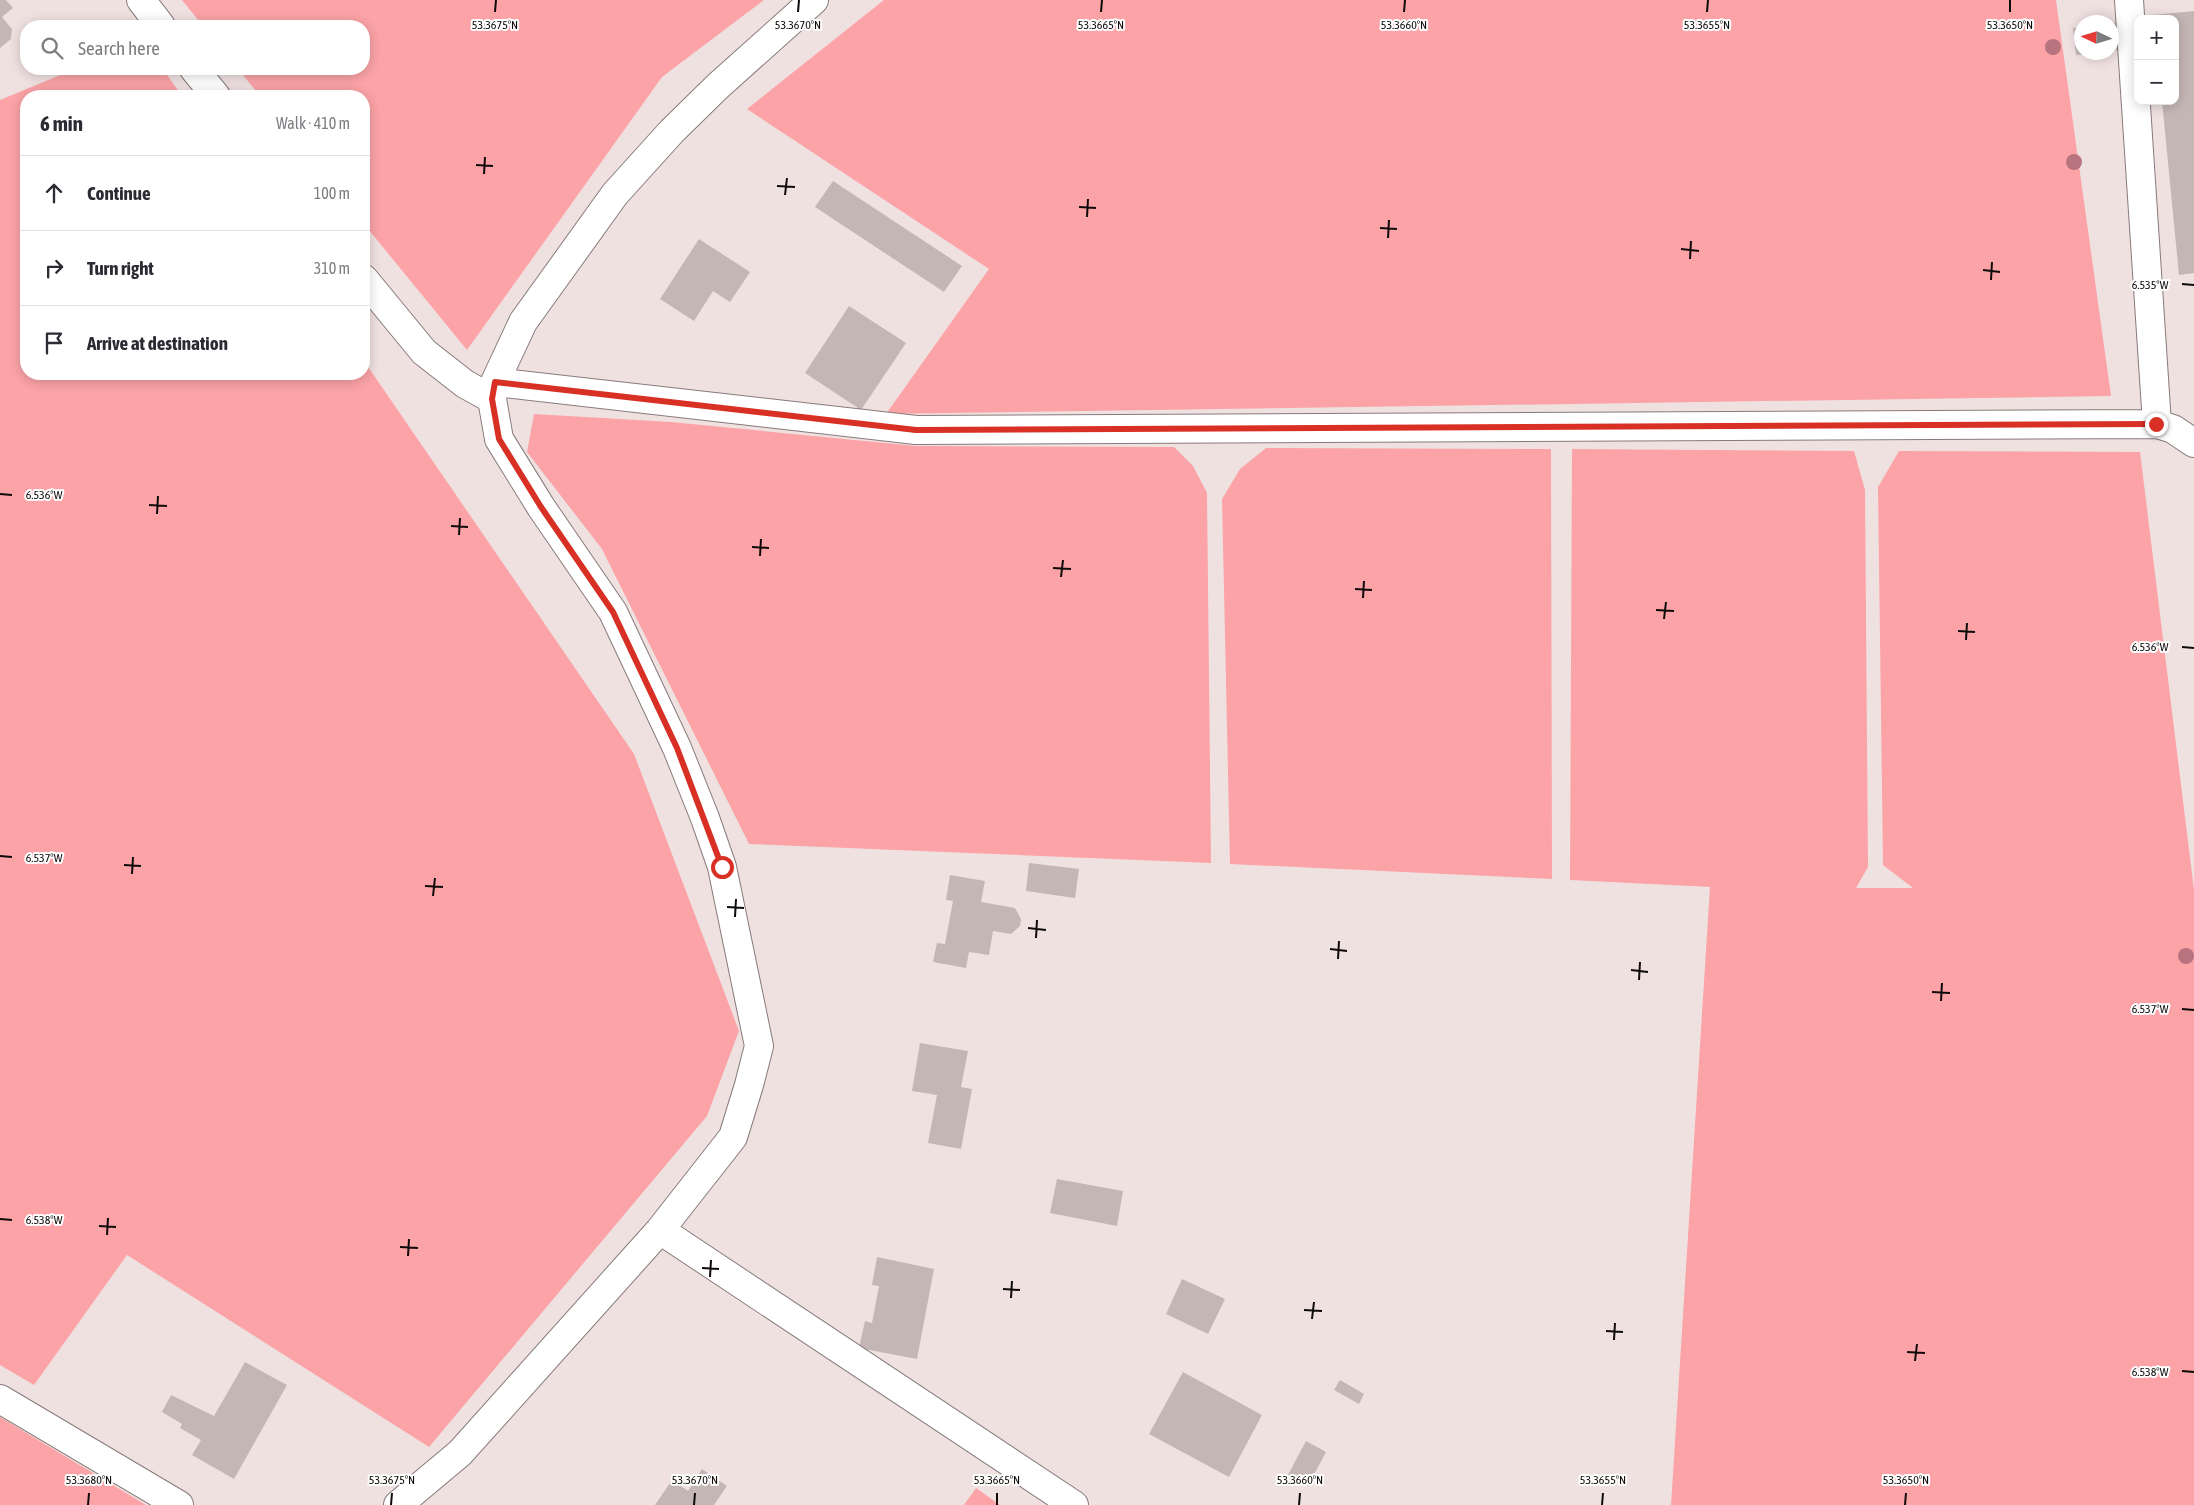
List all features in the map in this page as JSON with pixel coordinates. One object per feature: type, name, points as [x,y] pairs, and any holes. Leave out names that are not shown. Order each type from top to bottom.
[{"type":"street","points":[[141,0],[157,20]]},
{"type":"street","points":[[398,1505],[460,1454],[660,1230],[733,1137],[759,1046],[722,867],[677,748],[613,612],[541,507],[499,439],[494,390],[523,322],[615,194],[672,131],[718,86],[814,0]]},
{"type":"street","points":[[2129,0],[2156,424]]},
{"type":"street","points":[[199,75],[211,90]]},
{"type":"street","points":[[370,286],[424,352],[465,384],[494,390],[916,430],[2156,424],[2172,429],[2194,443]]},
{"type":"street","points":[[660,1230],[1074,1505]]},
{"type":"street","points":[[0,1399],[179,1505]]},
{"type":"shaded area","points":[[182,0],[764,0],[662,77],[467,350],[370,231],[370,90],[255,90],[243,75],[370,75],[370,20],[198,20]]},
{"type":"shaded area","points":[[884,0],[2056,0],[2111,396],[886,414],[989,269],[747,109]]},
{"type":"shaded area","points":[[60,75],[167,75],[178,90],[24,90]]},
{"type":"shaded area","points":[[20,92],[20,380],[370,380],[370,370],[634,754],[739,1031],[707,1116],[429,1447],[127,1255],[34,1385],[0,1365],[0,100]]},
{"type":"shaded area","points":[[534,414],[671,422],[916,446],[1174,447],[1193,466],[1207,493],[1211,863],[749,844],[602,549],[527,452]]},
{"type":"shaded area","points":[[1266,448],[1551,449],[1552,879],[1230,864],[1222,499],[1240,469]]},
{"type":"shaded area","points":[[1572,449],[1854,451],[1865,490],[1868,867],[1856,888],[1913,888],[1883,865],[1878,487],[1899,451],[2140,452],[2194,890],[2194,1505],[1671,1505],[1710,887],[1570,880]]},
{"type":"shaded area","points":[[0,1417],[146,1505],[0,1505]]},
{"type":"shaded area","points":[[976,1488],[1000,1505],[964,1505]]},
{"type":"building","points":[[0,0],[6,0],[13,8],[2,17],[12,29],[11,39],[0,48]]},
{"type":"building","points":[[2194,11],[2194,273],[2179,275],[2162,105],[2179,105],[2179,15],[2153,15]]},
{"type":"building","points":[[2119,22],[2123,49],[2119,50]]},
{"type":"building","points":[[833,181],[962,266],[944,292],[815,207]]},
{"type":"building","points":[[699,239],[750,272],[730,302],[713,291],[694,321],[660,299]]},
{"type":"building","points":[[849,306],[906,343],[861,410],[805,373]]},
{"type":"building","points":[[1029,863],[1079,869],[1075,898],[1026,891]]},
{"type":"building","points":[[950,875],[985,881],[981,902],[1015,908],[1021,919],[1020,926],[1011,934],[993,931],[989,955],[969,952],[966,968],[933,962],[937,943],[945,944],[953,901],[946,900]]},
{"type":"building","points":[[920,1043],[968,1051],[961,1087],[972,1089],[961,1149],[928,1143],[937,1095],[912,1091]]},
{"type":"building","points":[[1057,1179],[1123,1191],[1117,1226],[1050,1213]]},
{"type":"building","points":[[877,1257],[934,1269],[917,1359],[859,1348],[865,1321],[872,1323],[879,1286],[872,1285]]},
{"type":"building","points":[[1182,1279],[1225,1299],[1208,1334],[1166,1314]]},
{"type":"building","points":[[245,1362],[287,1385],[234,1479],[192,1455],[201,1440],[180,1428],[182,1424],[162,1412],[171,1395],[214,1416]]},
{"type":"building","points":[[1183,1372],[1262,1415],[1229,1477],[1149,1434]]},
{"type":"building","points":[[1340,1380],[1364,1394],[1359,1404],[1334,1390]]},
{"type":"building","points":[[1306,1441],[1326,1452],[1308,1486],[1288,1475]]},
{"type":"building","points":[[702,1469],[727,1486],[714,1505],[655,1505],[672,1480],[688,1491]]},
{"type":"route","points":[[722,867],[677,748],[613,612],[541,507],[499,439],[492,399],[495,382],[916,430],[2156,424]]}]
